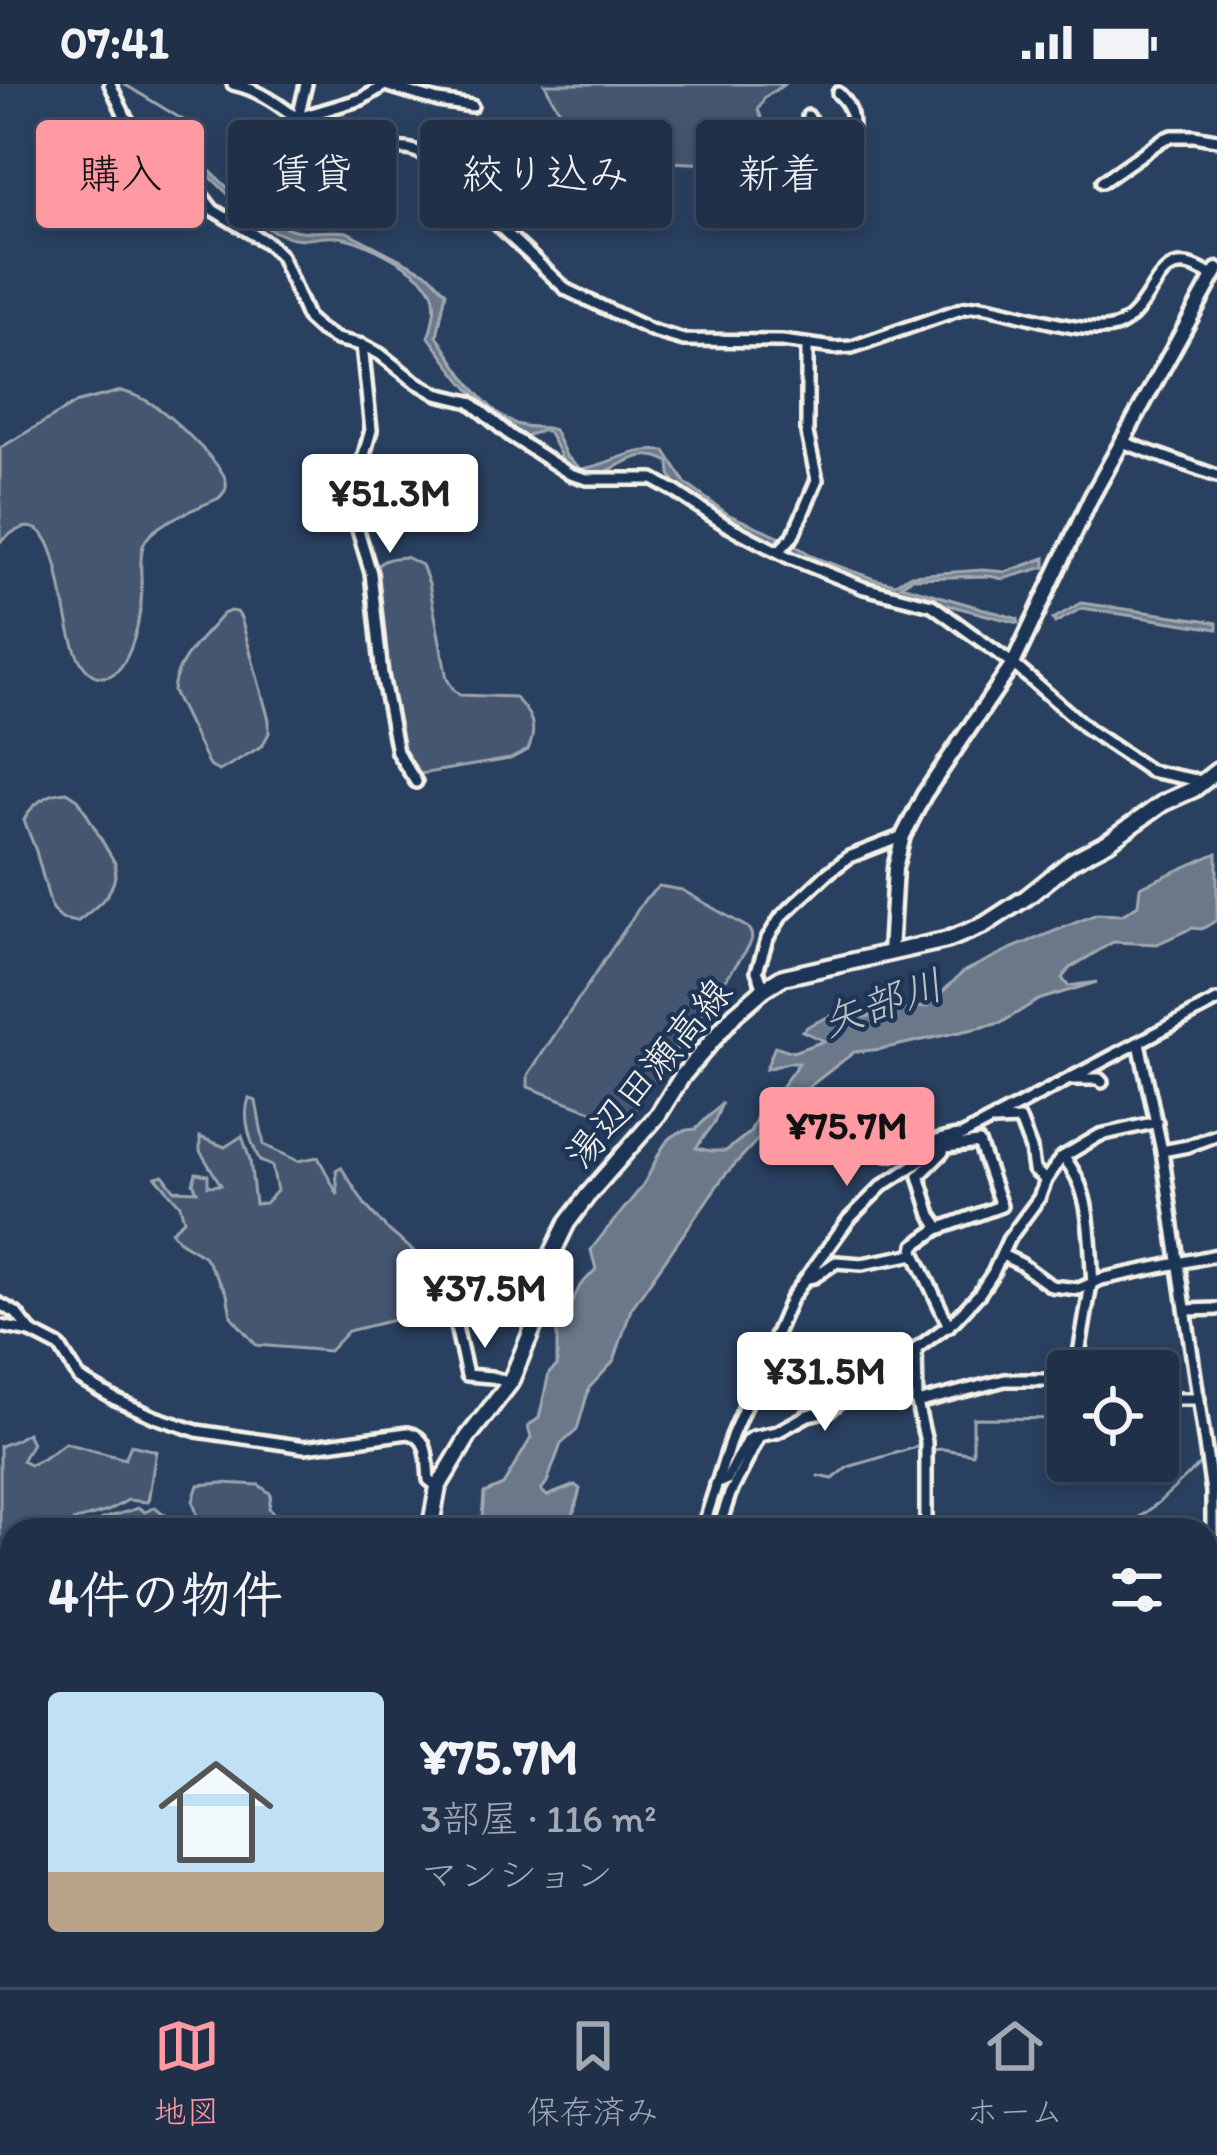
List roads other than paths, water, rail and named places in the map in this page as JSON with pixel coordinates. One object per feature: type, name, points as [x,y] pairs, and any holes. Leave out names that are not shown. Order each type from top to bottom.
[{"type":"main road","name":"湯辺田瀬高線","points":[[432,1518],[438,1487],[468,1437],[510,1383],[536,1321],[551,1256],[567,1222],[735,1014],[764,988],[796,973],[947,940],[984,925],[1072,861],[1217,771]]},
{"type":"street","points":[[110,84],[134,129],[213,210],[281,256],[308,319],[336,339],[362,345],[437,394],[470,402],[570,475],[653,479],[726,525],[779,551],[864,588],[932,605],[1013,664],[1089,730],[1150,771],[1201,782]]},
{"type":"street","points":[[233,84],[267,95],[325,139],[362,155],[399,147],[422,154],[567,290],[653,331],[684,340],[852,346],[980,306],[1106,329],[1127,320],[1174,265],[1187,264],[1215,274],[1082,515],[1013,664],[924,795],[898,846],[890,953]]},
{"type":"street","points":[[298,118],[307,84]]},
{"type":"street","points":[[298,118],[362,99],[385,86],[472,106]]},
{"type":"street","points":[[838,93],[848,101],[852,120]]},
{"type":"street","points":[[808,116],[810,120]]},
{"type":"street","points":[[1102,182],[1172,136],[1217,140]]},
{"type":"street","points":[[362,345],[370,430],[353,494],[353,513],[371,573],[382,675],[397,752],[416,782]]},
{"type":"street","points":[[779,551],[793,536],[817,480],[806,433],[808,345]]},
{"type":"street","points":[[1122,442],[1217,476]]},
{"type":"street","points":[[764,988],[757,971],[767,939],[781,917],[849,857],[903,836]]},
{"type":"street","points":[[705,1518],[732,1436],[791,1299],[848,1220],[882,1186],[963,1135],[1216,999]]},
{"type":"street","points":[[1138,1043],[1162,1150],[1212,1518]]},
{"type":"street","points":[[1072,1078],[1102,1082]]},
{"type":"street","points":[[989,1121],[1020,1120],[1034,1170],[1046,1180]]},
{"type":"street","points":[[716,1484],[727,1479],[747,1441],[830,1409],[892,1373],[949,1326],[980,1294],[1018,1223],[1063,1157],[1100,1135],[1157,1122]]},
{"type":"street","points":[[887,1155],[963,1135]]},
{"type":"street","points":[[1162,1150],[1217,1135]]},
{"type":"street","points":[[940,1228],[926,1203],[919,1176],[944,1147],[979,1143],[1001,1206],[940,1228],[914,1245],[949,1326]]},
{"type":"street","points":[[1063,1157],[1083,1186],[1092,1284],[1080,1350]]},
{"type":"street","points":[[807,1278],[836,1262],[862,1264],[915,1254]]},
{"type":"street","points":[[1002,1255],[1051,1286],[1079,1289],[1179,1261],[1217,1256]]},
{"type":"street","points":[[0,1304],[16,1313],[31,1332]]},
{"type":"street","points":[[1186,1310],[1217,1310]]},
{"type":"street","points":[[455,1322],[467,1375],[510,1383]]},
{"type":"street","points":[[0,1326],[31,1332],[60,1348],[79,1378],[97,1389],[155,1417],[196,1430],[305,1447],[416,1435],[426,1447],[429,1480],[438,1487]]},
{"type":"street","points":[[916,1349],[917,1402],[926,1442],[926,1518]]},
{"type":"street","points":[[917,1402],[1005,1380],[1047,1380]]},
{"type":"street","points":[[1179,1399],[1199,1399]]},
{"type":"street","points":[[722,1518],[760,1436]]},
{"type":"waterway","points":[[124,84],[183,120]]},
{"type":"waterway","points":[[818,1476],[833,1479],[848,1467],[920,1446],[911,1413]]},
{"type":"waterway","points":[[933,1450],[973,1454],[973,1418],[1047,1419]]},
{"type":"waterway","points":[[1139,1518],[1203,1461]]},
{"type":"water label","name":"矢部川","points":[[882,1003]]}]
